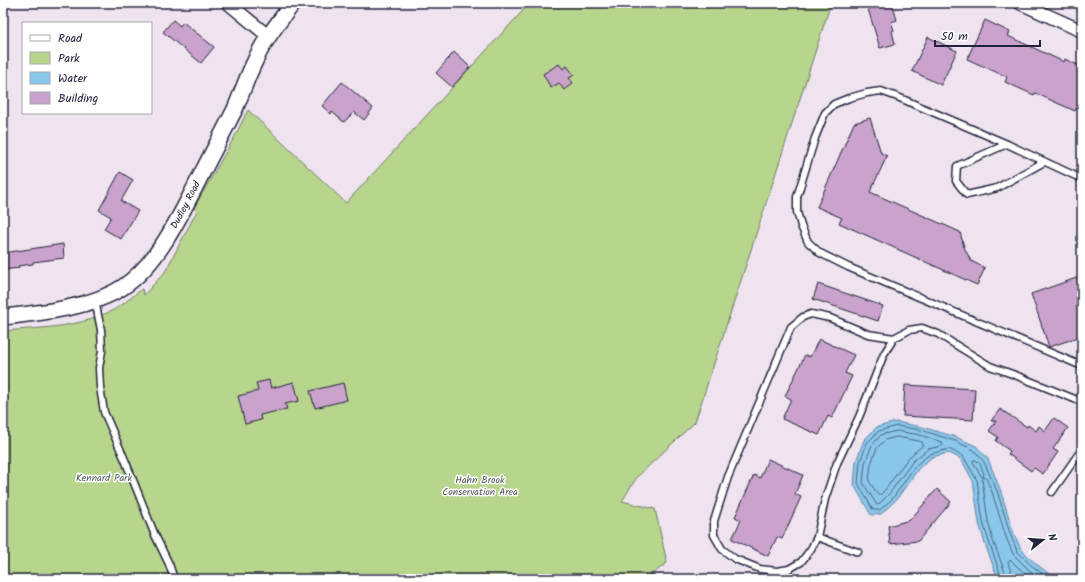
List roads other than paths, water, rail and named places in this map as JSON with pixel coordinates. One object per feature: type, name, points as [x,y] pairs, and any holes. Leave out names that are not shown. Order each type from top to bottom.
[{"type":"street","points":[[228,3],[268,36]]},
{"type":"street","name":"Dudley Road","points":[[3,318],[75,306],[95,300],[122,287],[142,271],[163,244],[186,203],[235,108],[255,61],[268,36],[293,3]]},
{"type":"street","points":[[1020,3],[1082,31]]},
{"type":"lane","points":[[1082,179],[1007,144],[900,98],[881,92],[867,93],[834,104],[825,113],[815,138],[797,197],[797,212],[808,242],[820,253],[848,267],[1082,366]]},
{"type":"lane","points":[[1007,144],[957,166],[956,181],[967,195],[997,188],[1044,162]]},
{"type":"lane","points":[[95,300],[101,330],[102,351],[99,368],[104,412],[154,533],[169,564],[172,578]]},
{"type":"lane","points":[[894,338],[868,334],[830,318],[811,314],[803,317],[791,327],[728,477],[714,521],[714,535],[722,549],[735,559],[760,569],[777,571],[788,569],[801,562],[811,549],[817,537],[825,499],[837,463],[859,418],[884,354],[894,338],[909,330],[922,328],[938,334],[990,366],[1082,402]]},
{"type":"lane","points":[[1052,492],[1082,449]]},
{"type":"lane","points":[[817,537],[858,552]]},
{"type":"water","points":[[896,422],[922,427],[956,437],[976,446],[988,459],[1000,489],[1014,534],[1021,549],[1035,563],[1056,579],[998,579],[979,523],[973,481],[961,459],[949,453],[932,457],[919,468],[896,500],[881,514],[871,515],[854,485],[856,461],[864,440],[877,427]]},
{"type":"park label","name":"Kennard Park","points":[[104,478]]},
{"type":"park label","name":"Hahn Brook Conservation Area","points":[[480,486]]}]
